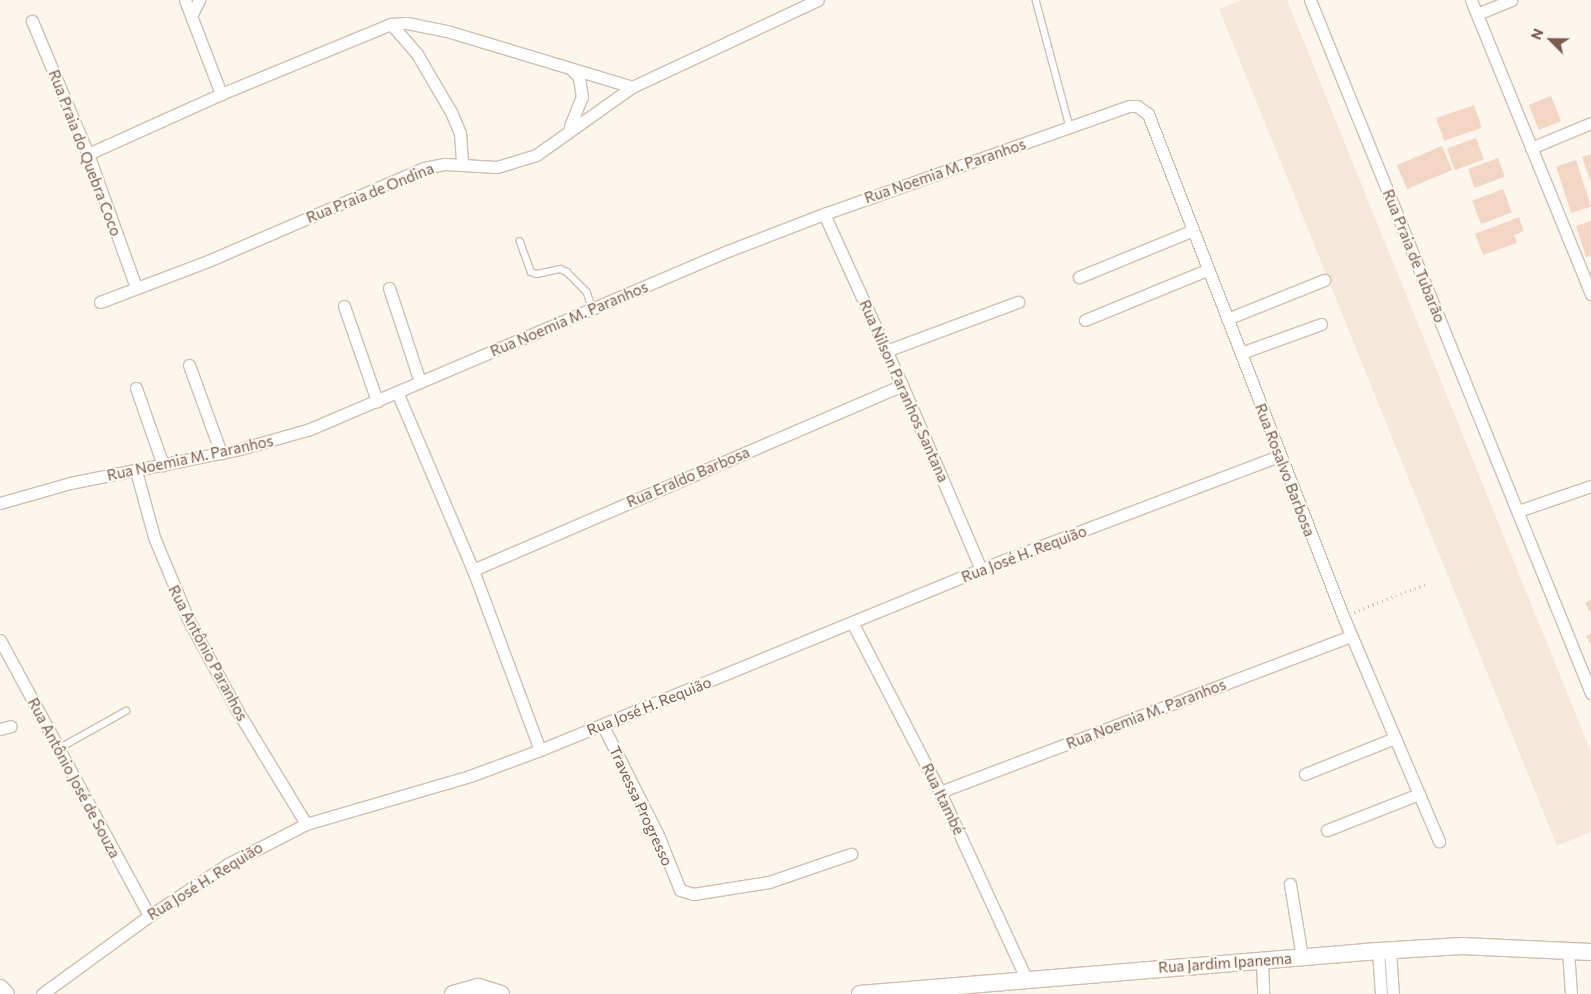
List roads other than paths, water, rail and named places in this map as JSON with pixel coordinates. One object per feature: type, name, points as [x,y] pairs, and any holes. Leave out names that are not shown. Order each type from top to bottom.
[{"type":"street","points":[[185,0],[221,94]]},
{"type":"street","points":[[192,16],[199,0]]},
{"type":"street","name":"Rua Praia de Ondina","points":[[100,302],[136,286],[208,261],[424,168],[462,164],[496,167],[513,164],[536,155],[568,130],[632,87],[818,0]]},
{"type":"street","name":"Rua Praia de Tubarão","points":[[1310,0],[1591,692]]},
{"type":"street","points":[[1471,0],[1531,148],[1588,279],[1591,294]]},
{"type":"street","points":[[1477,14],[1511,0]]},
{"type":"street","name":"Rua Praia do Quebra Coco","points":[[32,21],[88,154],[136,286]]},
{"type":"street","points":[[88,154],[221,94],[391,24],[407,23],[447,31],[632,87]]},
{"type":"street","points":[[391,24],[417,54],[452,112],[460,133],[462,164]]},
{"type":"street","points":[[568,130],[580,110],[582,97],[579,77],[571,69]]},
{"type":"street","name":"Rua Noemia M. Paranhos","points":[[0,504],[70,484],[221,453],[310,429],[824,214],[1129,106]]},
{"type":"street","name":"Rua Rosalvo Barbosa","points":[[1129,106],[1137,106],[1148,114],[1191,232],[1241,353],[1279,456],[1351,636],[1439,842]]},
{"type":"street","points":[[1531,148],[1591,123]]},
{"type":"street","name":"Rua Nilson Paranhos Santana","points":[[824,214],[902,385],[981,569]]},
{"type":"street","points":[[1079,277],[1191,232]]},
{"type":"street","points":[[1085,320],[1207,270]]},
{"type":"street","points":[[1227,319],[1324,280]]},
{"type":"street","points":[[389,288],[420,382]]},
{"type":"street","points":[[886,351],[1018,302]]},
{"type":"street","points":[[344,306],[377,401]]},
{"type":"street","points":[[1241,353],[1320,324]]},
{"type":"street","points":[[189,365],[221,453]]},
{"type":"street","name":"Rua Eraldo Barbosa","points":[[473,570],[902,385]]},
{"type":"street","points":[[136,388],[163,465]]},
{"type":"street","points":[[397,392],[473,570],[540,750]]},
{"type":"street","name":"Rua José H. Requião","points":[[42,994],[149,916],[253,849],[306,824],[470,776],[540,750],[853,624],[981,569],[1279,456]]},
{"type":"street","name":"Rua Antônio Paranhos","points":[[136,471],[157,545],[188,619],[237,710],[306,824]]},
{"type":"street","points":[[1518,511],[1591,486]]},
{"type":"street","name":"Rua Itambé","points":[[853,624],[940,792],[1026,978]]},
{"type":"street","name":"Rua Noemia M. Paranhos","points":[[940,792],[1351,636]]},
{"type":"street","name":"Rua Antônio José de Souza","points":[[0,640],[149,916]]},
{"type":"street","name":"Travessa Progresso","points":[[603,726],[654,828],[680,890],[693,894],[770,882],[851,854]]},
{"type":"street","points":[[1305,774],[1395,738]]},
{"type":"street","points":[[1327,830],[1419,794]]},
{"type":"street","points":[[1290,884],[1302,957]]},
{"type":"street","name":"Rua Jardim Ipanema","points":[[860,994],[1026,978],[1462,946],[1591,952]]},
{"type":"street","points":[[1568,950],[1571,994]]},
{"type":"street","points":[[1381,994],[1384,951]]},
{"type":"street","points":[[1384,951],[1393,994]]},
{"type":"street","points":[[1262,960],[1263,994]]},
{"type":"street","points":[[453,994],[478,987],[502,994]]},
{"type":"street","points":[[0,988],[6,994]]},
{"type":"lane","points":[[1036,0],[1070,127]]},
{"type":"lane","points":[[520,241],[531,272],[560,269],[567,272],[587,292],[593,309]]},
{"type":"lane","points":[[58,749],[126,710]]}]
